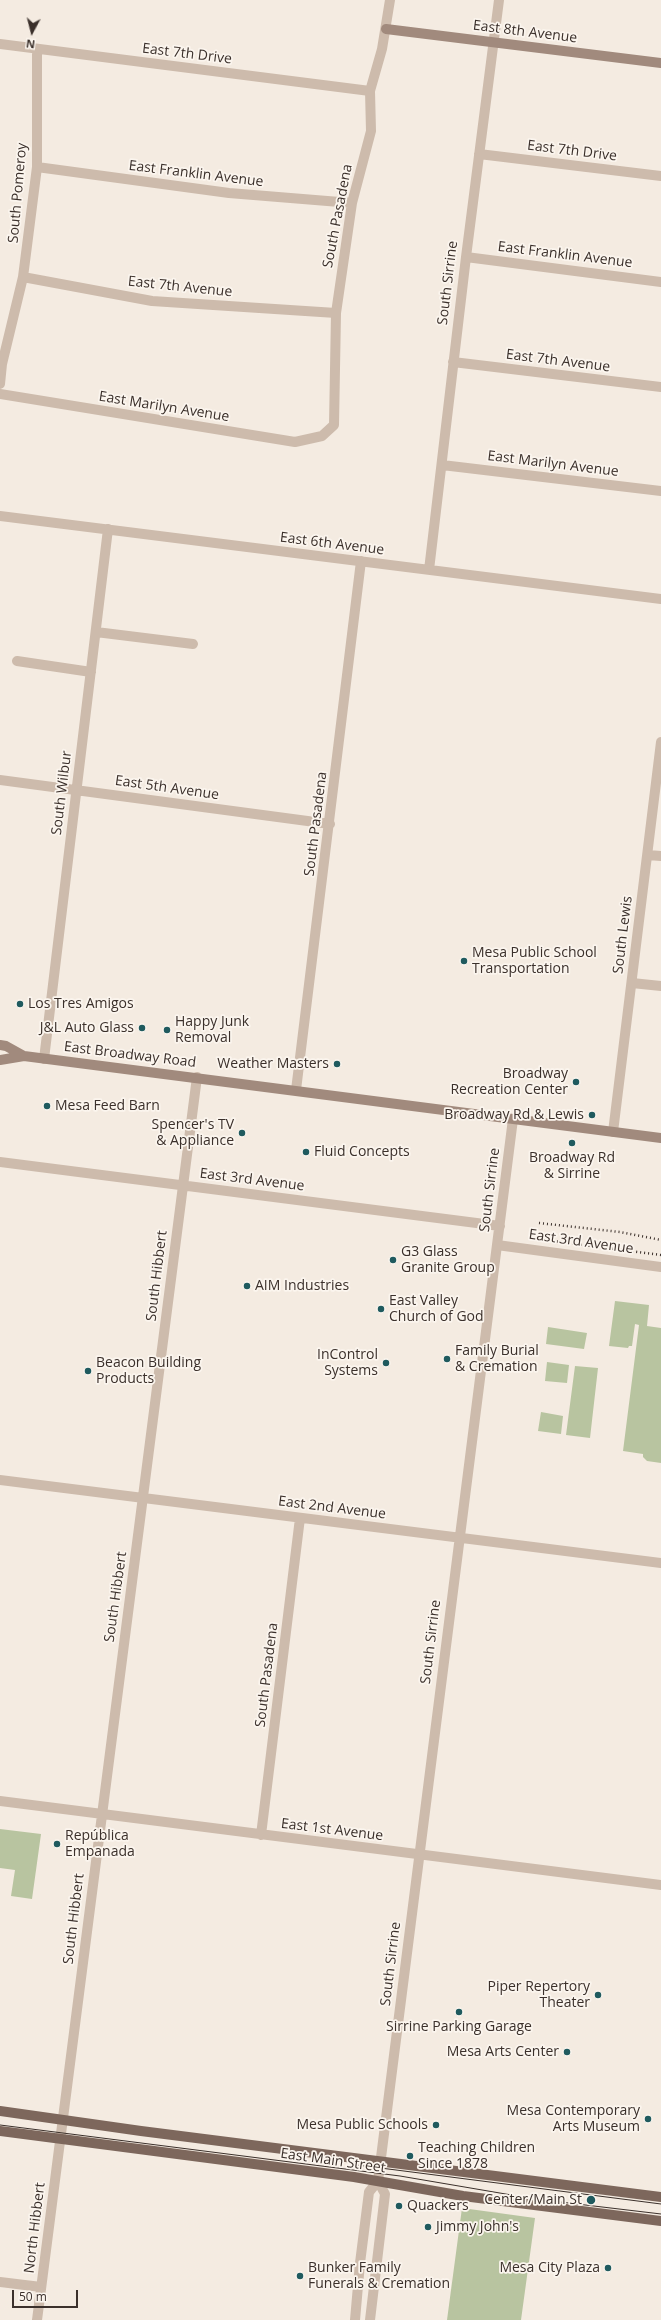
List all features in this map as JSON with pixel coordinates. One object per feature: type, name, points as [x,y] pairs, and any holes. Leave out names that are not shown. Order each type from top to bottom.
[{"type":"main road","name":"East 8th Avenue","points":[[386,29],[661,63]]},
{"type":"main road","name":"East Broadway Road","points":[[0,1046],[6,1046],[24,1056]]},
{"type":"main road","name":"East Broadway Road","points":[[0,1060],[24,1056],[197,1077],[661,1138]]},
{"type":"main road","name":"East Main Street","points":[[0,2111],[380,2165],[661,2197]]},
{"type":"main road","name":"East Main Street","points":[[0,2131],[60,2140],[378,2180],[463,2196],[661,2221]]},
{"type":"street","name":"South Pasadena","points":[[322,436],[334,425],[336,313],[352,203],[371,131],[370,91],[386,29],[390,0]]},
{"type":"street","name":"South Sirrine","points":[[429,570],[453,362],[499,0]]},
{"type":"street","name":"East 7th Drive","points":[[0,44],[370,91]]},
{"type":"street","name":"South Pomeroy","points":[[0,384],[2,364],[23,278],[37,167],[37,49]]},
{"type":"street","name":"East 7th Drive","points":[[479,154],[661,176]]},
{"type":"street","name":"East Franklin Avenue","points":[[37,167],[229,193],[352,203]]},
{"type":"street","name":"East Franklin Avenue","points":[[466,257],[661,282]]},
{"type":"street","name":"East 7th Avenue","points":[[23,278],[152,301],[336,313]]},
{"type":"street","name":"East 7th Avenue","points":[[453,362],[661,387]]},
{"type":"street","name":"East Marilyn Avenue","points":[[0,394],[295,442],[322,436]]},
{"type":"street","name":"East Marilyn Avenue","points":[[442,465],[661,491]]},
{"type":"street","name":"East 6th Avenue","points":[[0,516],[661,599]]},
{"type":"street","name":"South Wilbur","points":[[44,1059],[108,530]]},
{"type":"street","name":"South Pasadena","points":[[296,1090],[330,824],[361,561]]},
{"type":"street","points":[[96,632],[193,644]]},
{"type":"street","points":[[17,661],[91,672]]},
{"type":"street","name":"South Lewis","points":[[613,1132],[661,742]]},
{"type":"street","name":"East 5th Avenue","points":[[0,780],[330,824]]},
{"type":"street","points":[[648,855],[661,856]]},
{"type":"street","points":[[632,983],[661,986]]},
{"type":"street","name":"South Hibbert","points":[[60,2140],[197,1077]]},
{"type":"street","name":"South Sirrine","points":[[378,2180],[513,1119]]},
{"type":"street","name":"East 3rd Avenue","points":[[0,1162],[500,1226]]},
{"type":"street","name":"East 3rd Avenue","points":[[497,1245],[661,1267]]},
{"type":"street","name":"East 2nd Avenue","points":[[0,1480],[661,1562]]},
{"type":"street","name":"South Pasadena","points":[[261,1835],[300,1518]]},
{"type":"street","name":"East 1st Avenue","points":[[0,1801],[661,1885]]},
{"type":"street","name":"North Hibbert","points":[[37,2320],[60,2140]]},
{"type":"street","points":[[355,2320],[368,2192],[378,2180],[385,2194],[370,2320]]},
{"type":"street","points":[[0,2282],[42,2287]]},
{"type":"green space","points":[[615,1301],[649,1305],[647,1326],[661,1328],[661,1463],[647,1461],[643,1457],[643,1454],[623,1451],[639,1325],[635,1324],[632,1346],[629,1346],[628,1348],[609,1346]]},
{"type":"green space","points":[[548,1327],[587,1333],[584,1349],[546,1344]]},
{"type":"green space","points":[[547,1362],[569,1365],[567,1383],[545,1381]]},
{"type":"green space","points":[[575,1366],[598,1368],[590,1438],[566,1435]]},
{"type":"green space","points":[[541,1412],[563,1416],[561,1434],[538,1431]]},
{"type":"green space","points":[[0,1829],[41,1834],[32,1899],[11,1896],[15,1870],[0,1868]]},
{"type":"green space","points":[[462,2208],[535,2218],[521,2320],[447,2320]]},
{"type":"tram line","points":[[0,2125],[400,2176],[535,2199],[661,2214]]},
{"type":"tram line","points":[[357,2165],[661,2204]]},
{"type":"railway","points":[[539,1223],[620,1232],[661,1240]]},
{"type":"railway","points":[[537,1239],[661,1255]]},
{"type":"place","name":"Mesa Public School Transportation","points":[[464,961]]},
{"type":"place","name":"Los Tres Amigos","points":[[20,1004]]},
{"type":"place","name":"J&L Auto Glass","points":[[142,1028]]},
{"type":"place","name":"Happy Junk Removal","points":[[167,1030]]},
{"type":"place","name":"Weather Masters","points":[[337,1064]]},
{"type":"place","name":"Broadway Recreation Center","points":[[576,1082]]},
{"type":"place","name":"Mesa Feed Barn","points":[[47,1106]]},
{"type":"place","name":"Broadway Rd & Lewis","points":[[592,1115]]},
{"type":"place","name":"Spencer's TV & Appliance","points":[[242,1133]]},
{"type":"place","name":"Broadway Rd & Sirrine","points":[[572,1143]]},
{"type":"place","name":"Fluid Concepts","points":[[306,1152]]},
{"type":"place","name":"G3 Glass Granite Group","points":[[393,1260]]},
{"type":"place","name":"AIM Industries","points":[[247,1286]]},
{"type":"place","name":"East Valley Church of God","points":[[381,1309]]},
{"type":"place","name":"Family Burial & Cremation","points":[[447,1359]]},
{"type":"place","name":"InControl Systems","points":[[386,1363]]},
{"type":"place","name":"Beacon Building Products","points":[[88,1371]]},
{"type":"place","name":"República Empanada","points":[[57,1844]]},
{"type":"place","name":"Piper Repertory Theater","points":[[598,1995]]},
{"type":"place","name":"Sirrine Parking Garage","points":[[459,2012]]},
{"type":"place","name":"Mesa Arts Center","points":[[567,2052]]},
{"type":"place","name":"Mesa Contemporary Arts Museum","points":[[648,2119]]},
{"type":"place","name":"Mesa Public Schools","points":[[436,2125]]},
{"type":"place","name":"Teaching Children Since 1878","points":[[410,2156]]},
{"type":"place","name":"Center/Main St","points":[[591,2200]]},
{"type":"place","name":"Quackers","points":[[399,2206]]},
{"type":"place","name":"Jimmy John's","points":[[428,2227]]},
{"type":"place","name":"Mesa City Plaza","points":[[608,2268]]},
{"type":"place","name":"Bunker Family Funerals & Cremation","points":[[300,2276]]}]
